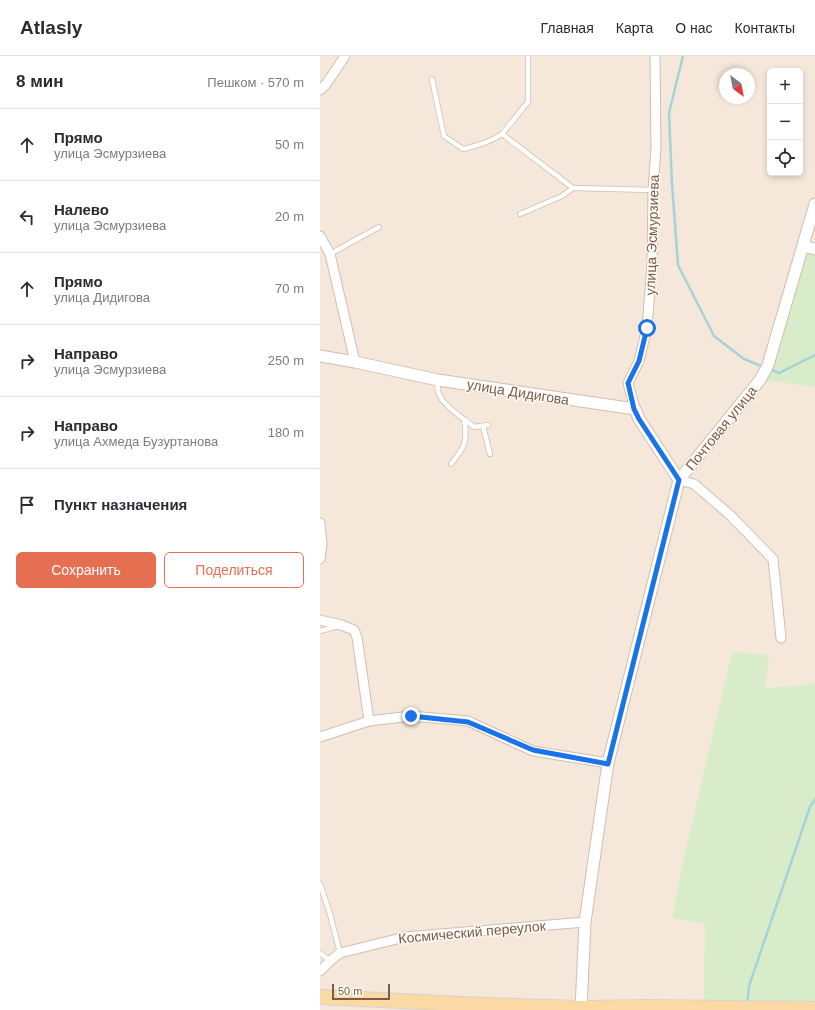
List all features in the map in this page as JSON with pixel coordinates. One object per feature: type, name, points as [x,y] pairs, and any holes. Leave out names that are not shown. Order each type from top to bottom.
[{"type":"main road","points":[[320,997],[581,1009],[815,1009]]},
{"type":"street","points":[[320,90],[327,83],[345,56]]},
{"type":"street","name":"улица Эсмурзиева","points":[[634,409],[628,383],[639,361],[647,328],[652,264],[653,190],[656,148],[655,56]]},
{"type":"street","name":"Почтовая улица","points":[[781,638],[773,559],[730,515],[712,499],[694,484],[679,480],[765,372],[804,246],[815,204]]},
{"type":"street","points":[[320,236],[330,254],[355,362]]},
{"type":"street","points":[[804,246],[815,249]]},
{"type":"street","name":"улица Дидигова","points":[[320,356],[438,380],[634,409]]},
{"type":"street","points":[[581,1009],[585,922],[608,764],[679,480],[634,409]]},
{"type":"street","points":[[320,526],[322,544],[320,559]]},
{"type":"street","points":[[320,620],[354,630],[357,637],[369,720]]},
{"type":"street","points":[[320,737],[369,720],[411,716],[468,722],[533,750],[608,764]]},
{"type":"street","name":"Космический переулок","points":[[320,971],[340,953],[405,937],[585,922]]},
{"type":"lane","points":[[432,79],[444,136],[463,149],[477,146],[502,134],[528,102],[528,56]]},
{"type":"lane","points":[[502,134],[573,188],[653,190]]},
{"type":"lane","points":[[520,214],[562,196],[573,188]]},
{"type":"lane","points":[[330,254],[379,227]]},
{"type":"lane","points":[[438,380],[438,391],[441,399],[448,406],[474,427],[486,425],[490,454]]},
{"type":"lane","points":[[451,464],[462,450],[465,441],[466,428],[464,419]]},
{"type":"lane","points":[[320,631],[341,625]]},
{"type":"lane","points":[[320,884],[330,914],[340,953]]},
{"type":"lane","points":[[320,953],[330,961]]},
{"type":"shaded area","points":[[320,56],[815,56],[815,249],[761,380],[815,387],[815,684],[765,688],[732,653],[684,856],[672,918],[705,924],[703,1008],[652,1010],[320,1010]]},
{"type":"green space","points":[[803,246],[815,249],[815,387],[760,380]]},
{"type":"green space","points":[[732,652],[769,655],[765,688],[815,684],[815,1009],[703,1008],[705,924],[672,918],[684,856]]},
{"type":"waterway","points":[[683,56],[669,113],[672,184],[678,265],[714,336],[744,359],[764,367]]},
{"type":"waterway","points":[[770,369],[779,373],[815,355]]},
{"type":"waterway","points":[[747,1005],[749,986],[810,807],[815,799]]},
{"type":"route","points":[[411,716],[468,722],[533,750],[608,764],[679,480],[639,419],[634,409],[628,383],[639,361],[647,328]]}]
